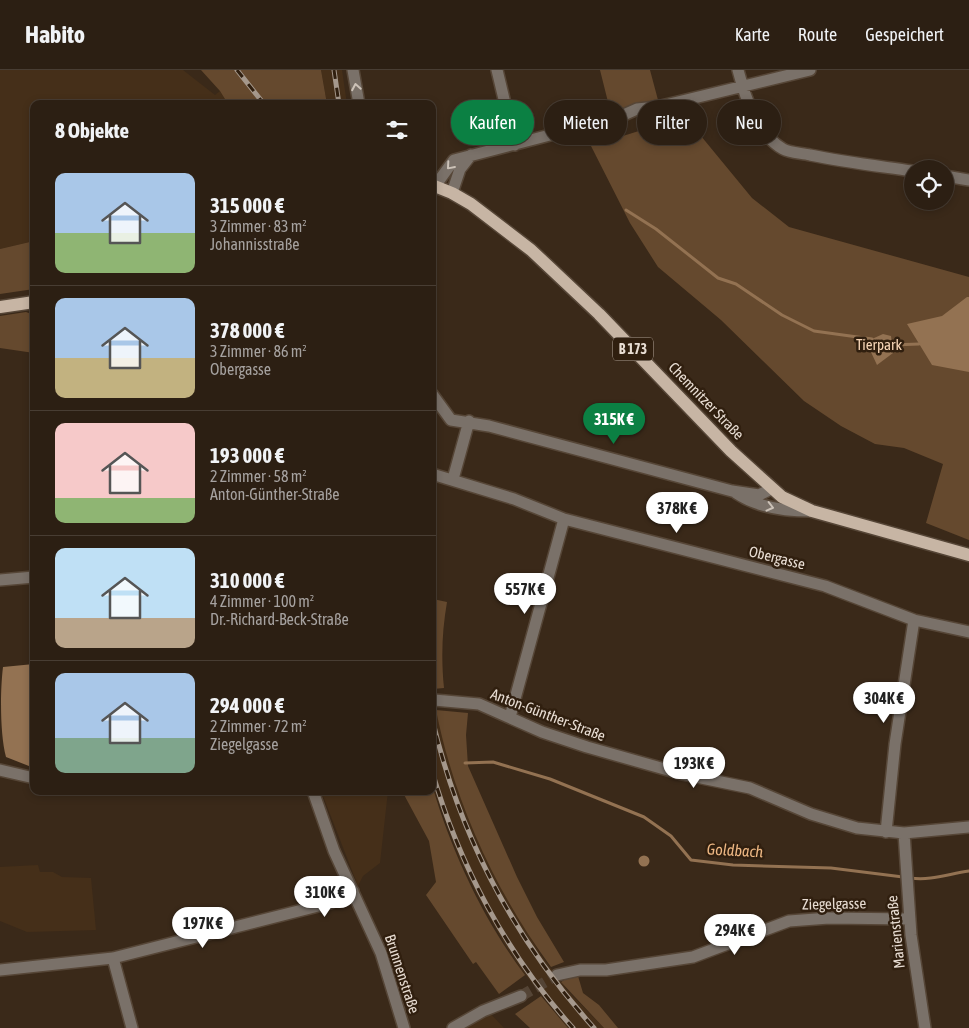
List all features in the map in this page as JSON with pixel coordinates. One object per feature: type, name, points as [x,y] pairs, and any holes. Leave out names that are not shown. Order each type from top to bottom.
[{"type":"main road","name":"Chemnitzer Straße","points":[[436,187],[452,193],[500,224],[531,250],[599,314],[771,490],[812,512],[969,555]]},
{"type":"main road","points":[[0,307],[30,303]]},
{"type":"street","points":[[353,70],[358,100]]},
{"type":"street","points":[[497,70],[504,100]]},
{"type":"street","points":[[738,70],[742,85],[761,126],[771,139],[784,149],[840,162],[904,170]]},
{"type":"street","points":[[534,140],[619,117],[637,109],[657,107],[810,70]]},
{"type":"street","points":[[436,183],[454,160],[515,145]]},
{"type":"street","points":[[452,193],[460,169],[471,155]]},
{"type":"street","points":[[954,178],[969,180]]},
{"type":"street","points":[[436,399],[451,420],[469,421],[732,491],[759,495],[771,490]]},
{"type":"street","points":[[454,479],[469,421]]},
{"type":"street","name":"Obergasse","points":[[436,475],[514,499],[564,519],[825,586],[914,620],[969,632]]},
{"type":"street","points":[[732,491],[748,502],[786,511],[812,512]]},
{"type":"street","points":[[510,717],[564,519]]},
{"type":"street","points":[[0,580],[30,577]]},
{"type":"street","points":[[886,832],[894,744],[914,620]]},
{"type":"street","name":"Anton-Günther-Straße","points":[[436,700],[473,703],[542,732],[617,757],[750,788],[831,821],[886,832],[969,827]]},
{"type":"street","points":[[0,770],[30,777]]},
{"type":"street","name":"Brunnenstraße","points":[[314,795],[327,835],[381,953],[404,1028]]},
{"type":"street","name":"Marienstraße","points":[[904,832],[906,888],[925,1028]]},
{"type":"street","points":[[0,970],[113,958],[330,904],[353,891]]},
{"type":"street","name":"Ziegelgasse","points":[[557,975],[580,970],[606,970],[693,958],[789,921],[830,918],[910,919]]},
{"type":"street","points":[[113,958],[132,1028]]},
{"type":"street","points":[[453,1028],[483,1011],[520,996]]},
{"type":"shaded area","points":[[0,70],[183,70],[215,95],[220,91],[226,100],[30,100],[30,242],[0,249]]},
{"type":"shaded area","points":[[321,70],[342,70],[346,100],[326,100]]},
{"type":"shaded area","points":[[969,297],[969,372],[932,365],[907,324],[942,316]]},
{"type":"shaded area","points":[[883,334],[891,336],[893,353],[877,365],[870,350],[872,339]]},
{"type":"shaded area","points":[[30,664],[30,766],[6,757],[1,701],[3,667]]},
{"type":"shaded area","points":[[436,708],[462,797],[493,871],[541,955],[567,990],[604,1028],[568,1028],[521,969],[504,943],[460,860],[436,795]]},
{"type":"shaded area","points":[[323,795],[388,795],[380,863],[363,876],[358,886]]},
{"type":"shaded area","points":[[644,855],[650,861],[644,867],[638,861]]},
{"type":"shaded area","points":[[38,865],[40,872],[53,872],[62,877],[91,878],[96,930],[27,932],[0,921],[0,867]]},
{"type":"shaded area","points":[[487,1010],[504,1028],[461,1028]]},
{"type":"green space","points":[[201,70],[321,70],[326,100],[226,100]]},
{"type":"green space","points":[[600,70],[650,70],[658,100],[637,100],[637,106],[627,109],[627,100],[608,100]]},
{"type":"green space","name":"Tierpark","points":[[637,132],[637,145],[707,145],[707,143],[752,198],[789,227],[969,277],[969,540],[926,523],[943,464],[904,448],[875,444],[841,426],[804,401],[721,320],[658,267],[630,223],[591,146],[627,145],[627,135]]},
{"type":"green space","points":[[30,242],[30,290],[0,294],[0,249]]},
{"type":"green space","points":[[26,312],[30,314],[30,352],[0,348],[0,316]]},
{"type":"green space","points":[[436,600],[447,602],[442,645],[444,688],[436,689]]},
{"type":"green space","points":[[436,710],[468,713],[466,735],[468,766],[517,877],[537,917],[564,962],[551,967],[512,908],[495,877],[466,812],[444,744]]},
{"type":"green space","points":[[404,795],[435,795],[450,837],[471,886],[496,932],[525,975],[499,994],[476,962],[473,964],[426,895],[436,882],[429,841]]},
{"type":"green space","points":[[578,976],[583,993],[599,1005],[618,1028],[604,1028],[561,982],[567,978]]},
{"type":"green space","points":[[541,996],[568,1028],[530,1028],[515,1014]]},
{"type":"waterway","points":[[626,210],[656,229],[718,278],[736,284],[782,315],[814,331],[872,339]]},
{"type":"waterway","points":[[892,345],[919,344]]},
{"type":"waterway","name":"Goldbach","points":[[465,763],[493,762],[550,779],[644,817],[671,836],[691,860],[733,865],[831,868],[903,877]]},
{"type":"waterway","name":"Goldbach","points":[[910,878],[932,878],[969,871]]},
{"type":"tunnel","points":[[521,996],[557,975]]},
{"type":"railway","points":[[237,70],[261,100]]},
{"type":"railway","points":[[334,70],[338,100]]},
{"type":"railway","points":[[436,734],[457,803],[493,884],[539,958],[565,994],[594,1028]]},
{"type":"railway","points":[[436,784],[456,841],[488,907],[527,970],[573,1028]]}]
